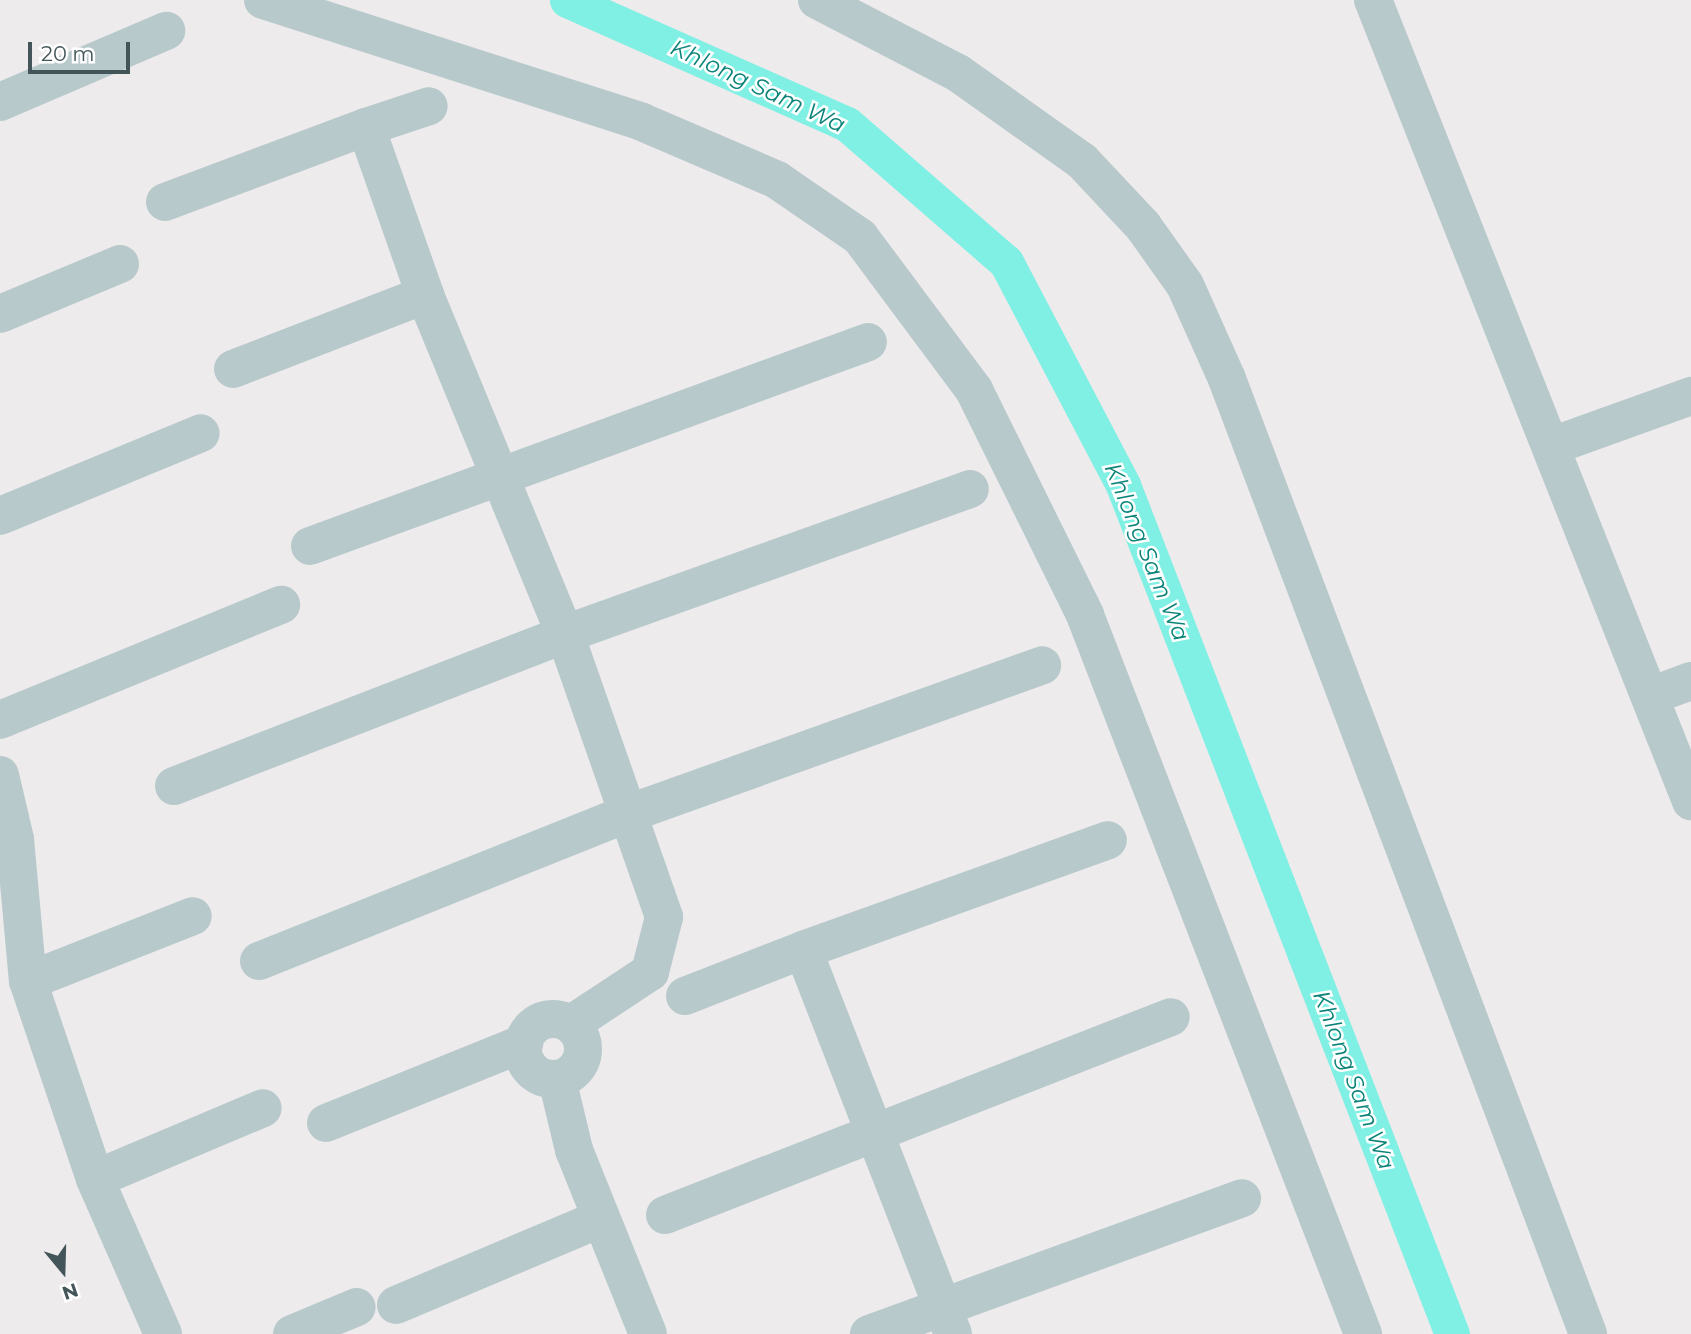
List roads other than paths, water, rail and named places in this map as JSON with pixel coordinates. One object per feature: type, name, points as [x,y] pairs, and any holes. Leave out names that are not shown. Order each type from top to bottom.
[{"type":"street","points":[[263,0],[642,122],[777,180],[860,237],[974,390],[1084,615],[1363,1334]]},
{"type":"street","points":[[817,0],[958,73],[1082,161],[1143,226],[1185,285],[1261,468],[1588,1334]]},
{"type":"street","points":[[1373,0],[1691,801]]},
{"type":"street","points":[[0,102],[166,31]]},
{"type":"street","points":[[165,202],[429,106]]},
{"type":"street","points":[[326,1124],[524,1043],[542,1020],[571,1024],[650,972],[660,946],[664,917],[565,634],[425,295],[366,127]]},
{"type":"street","points":[[0,314],[120,264]]},
{"type":"street","points":[[233,369],[425,295]]},
{"type":"street","points":[[310,546],[497,472],[868,342]]},
{"type":"street","points":[[1552,446],[1691,396]]},
{"type":"street","points":[[0,516],[201,433]]},
{"type":"street","points":[[174,786],[565,634],[971,489]]},
{"type":"street","points":[[0,720],[281,605]]},
{"type":"street","points":[[259,961],[627,814],[1042,665]]},
{"type":"street","points":[[1650,696],[1691,681]]},
{"type":"street","points":[[0,775],[15,839],[28,981],[95,1179],[163,1334]]},
{"type":"street","points":[[685,996],[803,950],[1108,840]]},
{"type":"street","points":[[28,981],[193,916]]},
{"type":"street","points":[[803,950],[948,1320]]},
{"type":"street","points":[[665,1215],[873,1130],[1171,1017]]},
{"type":"street","points":[[524,1043],[531,1070],[557,1079],[569,1075],[583,1056],[571,1024]]},
{"type":"street","points":[[557,1079],[600,1219],[648,1334]]},
{"type":"street","points":[[95,1179],[264,1108]]},
{"type":"street","points":[[869,1334],[948,1320],[1242,1198]]},
{"type":"street","points":[[396,1305],[600,1219]]},
{"type":"street","points":[[292,1334],[357,1307]]},
{"type":"waterway","name":"Khlong Sam Wa","points":[[567,0],[847,124],[1006,262],[1123,485],[1452,1334]]}]
